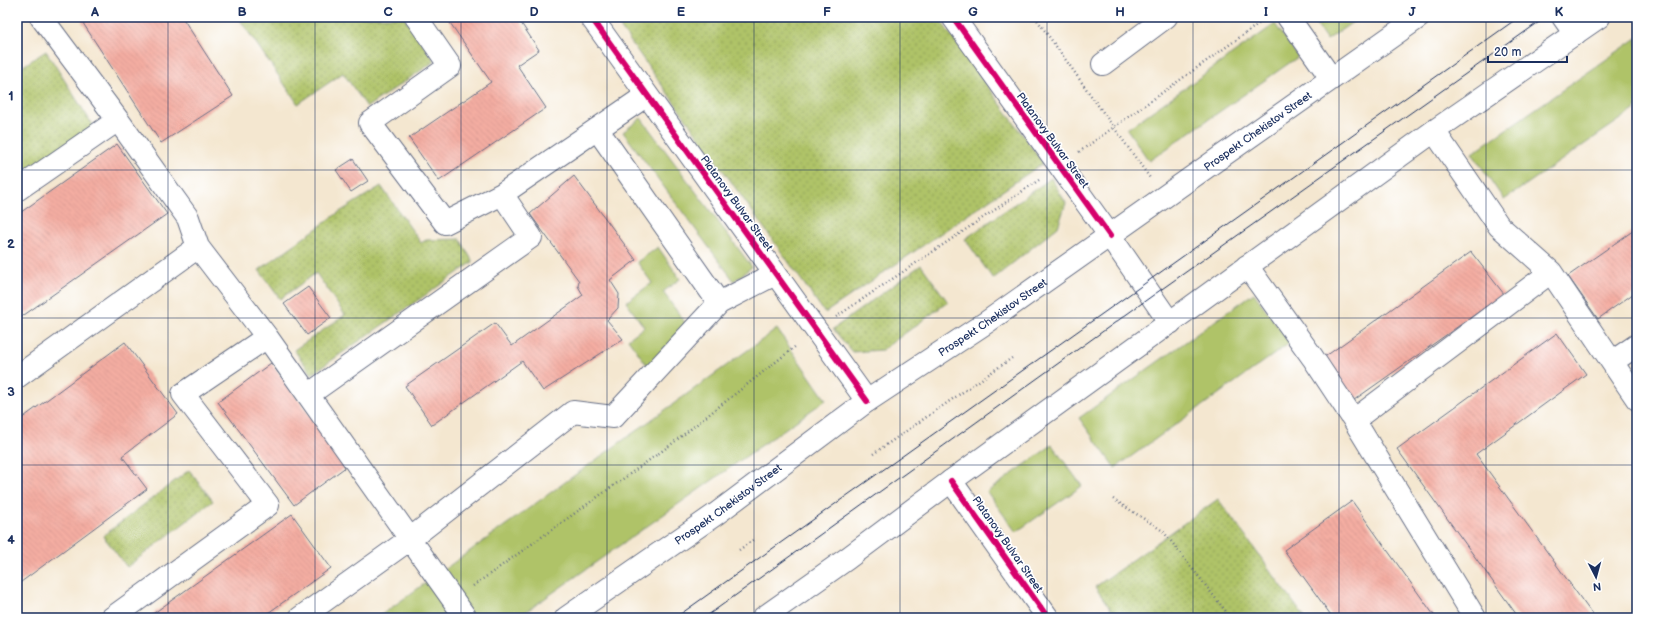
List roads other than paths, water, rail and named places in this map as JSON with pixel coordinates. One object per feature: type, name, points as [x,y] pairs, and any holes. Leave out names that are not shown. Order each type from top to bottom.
[{"type":"main road","points":[[41,17],[118,120],[188,218],[198,247],[267,337],[466,618]]},
{"type":"main road","points":[[416,17],[450,66],[370,123],[445,223],[502,194],[647,95]]},
{"type":"main road","name":"Platanovy Bulvar Street","points":[[591,17],[867,401]]},
{"type":"main road","name":"Platanovy Bulvar Street","points":[[953,17],[1110,236],[1170,323]]},
{"type":"main road","points":[[1103,64],[1166,17]]},
{"type":"main road","points":[[1288,17],[1331,78]]},
{"type":"main road","name":"Prospekt Chekistov Street","points":[[566,618],[716,514],[867,401],[987,322],[1419,17]]},
{"type":"main road","points":[[763,618],[848,558],[951,481],[1434,131],[1569,26],[1599,17]]},
{"type":"main road","points":[[17,190],[118,120]]},
{"type":"main road","points":[[597,129],[719,303]]},
{"type":"main road","points":[[1434,131],[1499,226],[1551,272],[1637,399]]},
{"type":"main road","points":[[308,395],[531,237],[502,194]]},
{"type":"main road","points":[[17,377],[198,247]]},
{"type":"main road","points":[[1247,266],[1313,358],[1354,420],[1475,618]]},
{"type":"main road","points":[[1354,420],[1551,272]]},
{"type":"main road","points":[[300,618],[410,539],[573,412],[613,417],[719,303],[775,274]]},
{"type":"main road","points":[[112,618],[268,505],[183,394],[267,337]]},
{"type":"main road","points":[[1612,362],[1637,345]]},
{"type":"main road","name":"Platanovy Bulvar Street","points":[[951,481],[1048,618]]},
{"type":"tram line","points":[[675,618],[1519,17]]},
{"type":"tram line","points":[[704,618],[1152,296],[1546,17]]}]
